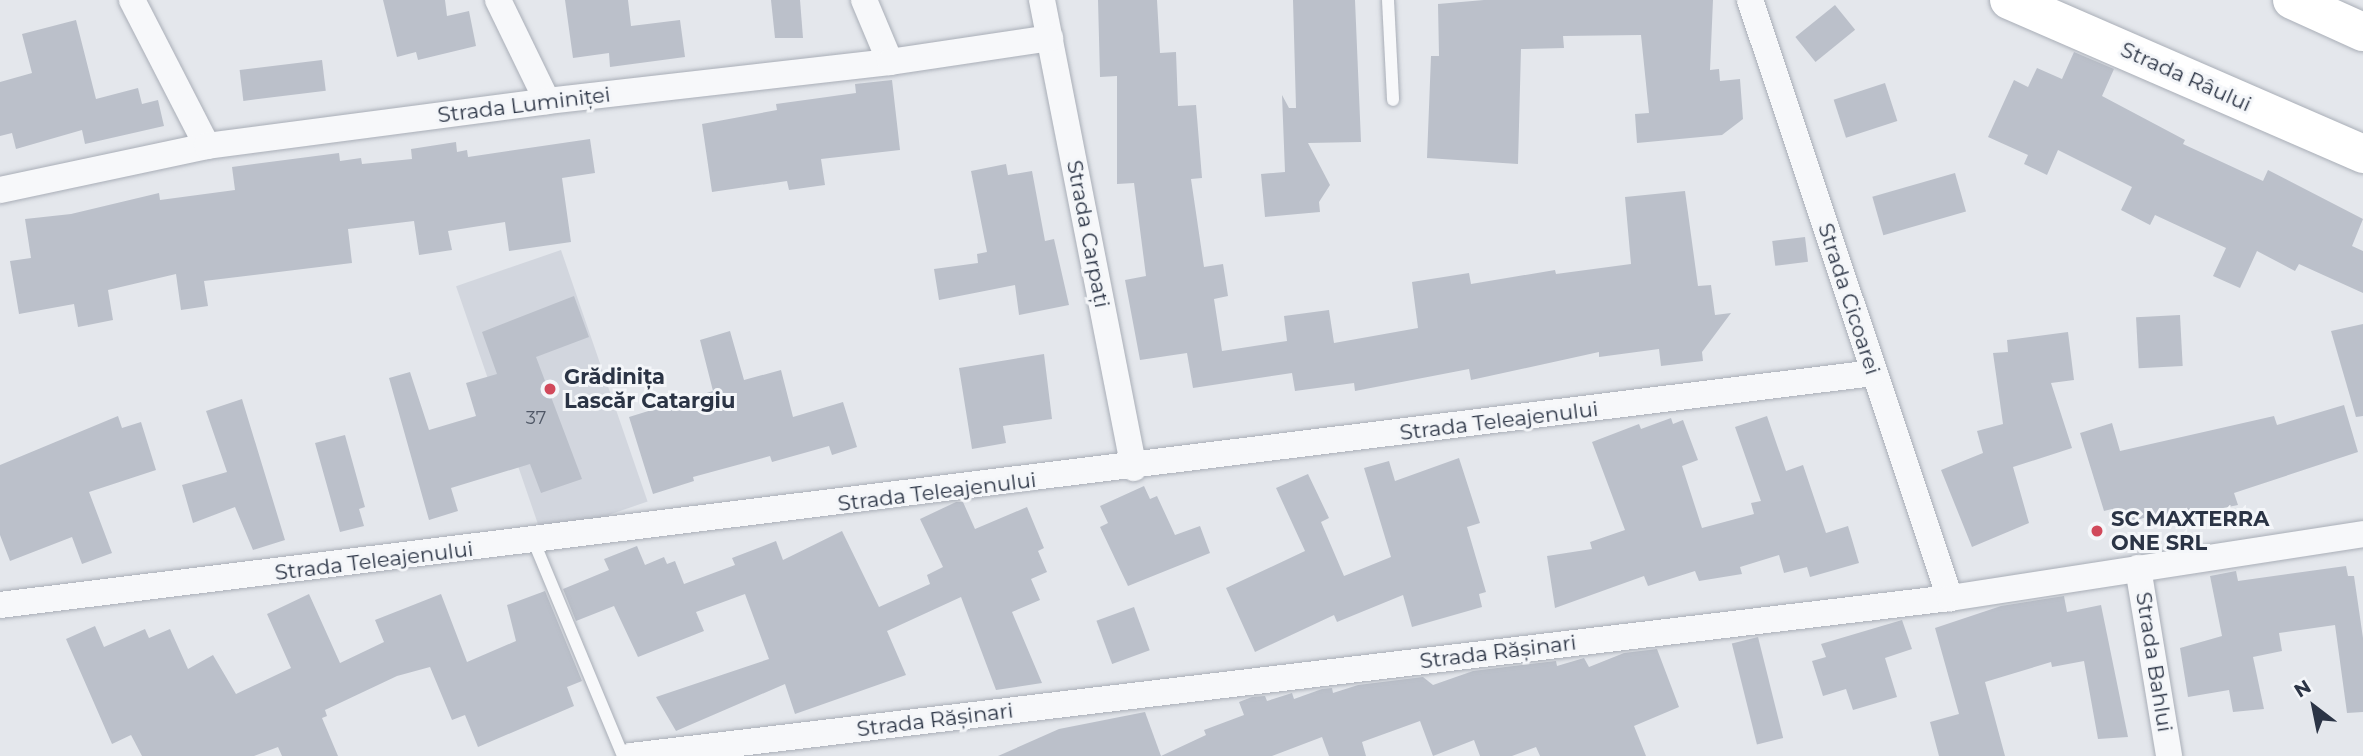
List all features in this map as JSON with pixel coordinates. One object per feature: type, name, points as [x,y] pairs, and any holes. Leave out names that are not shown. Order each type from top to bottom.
[{"type":"main road","name":"Strada Râului","points":[[2009,0],[2363,154]]},
{"type":"main road","points":[[2292,0],[2345,17]]},
{"type":"street","points":[[132,0],[207,146]]},
{"type":"street","points":[[498,0],[547,101]]},
{"type":"street","points":[[864,0],[890,62]]},
{"type":"street","name":"Strada Carpați","points":[[1042,0],[1134,467]]},
{"type":"street","name":"Strada Cicoarei","points":[[1750,0],[1950,598]]},
{"type":"street","name":"Strada Luminiței","points":[[0,190],[207,146],[547,101],[890,62],[1050,38]]},
{"type":"street","name":"Strada Teleajenului","points":[[0,606],[534,542],[1873,373]]},
{"type":"street","name":"Strada Rășinari","points":[[631,756],[1950,598],[2363,534]]},
{"type":"street","name":"Strada Bahlui","points":[[2138,568],[2169,756]]},
{"type":"lane","points":[[1388,0],[1393,100]]},
{"type":"lane","points":[[534,542],[623,756]]},
{"type":"shaded area","name":"Grădinița Lascăr Catargiu","points":[[561,250],[648,502],[543,538],[456,286]]},
{"type":"building","points":[[383,0],[445,0],[447,16],[469,11],[476,46],[418,60],[416,52],[397,57]]},
{"type":"building","points":[[565,0],[628,0],[631,26],[680,20],[685,57],[610,67],[609,53],[573,58]]},
{"type":"building","points":[[771,0],[800,0],[803,38],[775,38]]},
{"type":"building","points":[[1098,0],[1157,0],[1160,53],[1176,52],[1178,106],[1196,105],[1202,178],[1191,179],[1204,267],[1223,264],[1228,296],[1214,299],[1222,351],[1287,341],[1284,316],[1329,310],[1334,343],[1418,328],[1412,282],[1469,273],[1471,284],[1555,270],[1556,274],[1631,264],[1625,197],[1685,191],[1698,286],[1711,285],[1715,315],[1731,313],[1702,352],[1703,361],[1661,366],[1659,349],[1599,357],[1599,352],[1471,380],[1469,369],[1355,391],[1354,383],[1295,391],[1292,373],[1193,388],[1187,353],[1140,360],[1125,280],[1146,276],[1134,183],[1117,184],[1117,76],[1100,77]]},
{"type":"building","points":[[1293,0],[1355,0],[1361,142],[1308,143],[1330,185],[1319,202],[1320,212],[1265,217],[1261,174],[1285,172],[1282,95],[1289,108],[1296,108]]},
{"type":"building","points":[[1484,0],[1713,0],[1710,70],[1719,69],[1720,81],[1740,79],[1743,119],[1722,135],[1637,143],[1635,114],[1649,113],[1641,35],[1563,36],[1564,48],[1521,49],[1518,164],[1427,158],[1431,56],[1439,56],[1438,4]]},
{"type":"building","points":[[1835,5],[1855,30],[1816,62],[1795,37]]},
{"type":"building","points":[[76,20],[96,99],[138,88],[142,104],[158,100],[164,126],[85,144],[82,130],[16,149],[12,133],[0,136],[0,82],[32,73],[22,34]]},
{"type":"building","points":[[2074,52],[2114,69],[2102,96],[2185,140],[2183,144],[2263,181],[2268,170],[2363,219],[2352,246],[2363,251],[2363,293],[2299,264],[2295,271],[2257,251],[2240,288],[2213,276],[2226,248],[2155,215],[2150,225],[2121,210],[2132,187],[2058,150],[2047,175],[2024,164],[2028,155],[1988,137],[2014,80],[2028,87],[2037,68],[2062,79]]},
{"type":"building","points":[[322,60],[326,91],[243,101],[240,70]]},
{"type":"building","points":[[892,80],[900,150],[821,159],[825,185],[789,190],[787,181],[712,192],[702,124],[777,110],[776,104],[856,93],[855,84]]},
{"type":"building","points":[[1885,83],[1897,121],[1846,138],[1834,100]]},
{"type":"building","points":[[590,139],[595,173],[562,178],[571,242],[509,251],[505,222],[448,231],[452,250],[419,255],[414,221],[348,229],[352,263],[204,281],[208,306],[181,310],[176,274],[108,290],[113,320],[78,327],[74,304],[19,314],[10,261],[31,258],[25,219],[71,214],[159,193],[160,200],[235,190],[232,167],[339,153],[340,161],[361,158],[362,164],[412,159],[411,149],[456,142],[457,152],[467,150],[468,157]]},
{"type":"building","points":[[1006,164],[1008,175],[1032,171],[1045,241],[1054,239],[1069,305],[1019,315],[1015,285],[939,300],[934,269],[978,263],[977,254],[987,252],[971,171]]},
{"type":"building","points":[[1955,173],[1966,211],[1883,235],[1872,197]]},
{"type":"building","points":[[1805,237],[1808,262],[1775,266],[1772,241]]},
{"type":"building","points":[[574,296],[589,337],[536,357],[582,479],[541,493],[530,464],[451,488],[458,511],[429,520],[389,378],[410,372],[429,430],[476,416],[466,383],[497,374],[482,332]]},
{"type":"building","points":[[2180,315],[2183,366],[2139,368],[2136,317]]},
{"type":"building","points":[[2363,324],[2363,416],[2356,417],[2331,331]]},
{"type":"building","points":[[730,331],[744,380],[781,370],[793,417],[843,402],[857,447],[832,455],[829,446],[772,462],[770,456],[693,477],[694,481],[653,494],[629,417],[713,391],[700,340]]},
{"type":"building","points":[[2068,332],[2074,380],[2051,383],[2072,448],[2013,467],[2029,523],[1972,547],[1941,470],[1983,453],[1977,431],[2003,424],[1993,353],[2008,352],[2007,340]]},
{"type":"building","points":[[1044,354],[1052,419],[1003,426],[1006,443],[972,449],[959,368]]},
{"type":"building","points":[[242,399],[285,540],[253,550],[235,507],[193,523],[182,485],[227,472],[206,411]]},
{"type":"building","points":[[2344,405],[2358,452],[2234,493],[2238,505],[2149,523],[2147,517],[2117,526],[2112,509],[2104,511],[2080,433],[2112,423],[2120,451],[2274,416],[2277,425]]},
{"type":"building","points":[[118,416],[122,428],[141,422],[156,470],[89,492],[112,553],[82,564],[72,537],[10,561],[0,535],[0,465]]},
{"type":"building","points":[[1767,416],[1786,471],[1803,465],[1826,533],[1848,526],[1859,563],[1810,577],[1807,567],[1784,573],[1779,555],[1740,567],[1742,574],[1699,581],[1695,571],[1648,586],[1644,576],[1555,608],[1547,556],[1592,549],[1590,542],[1625,530],[1592,442],[1639,424],[1641,429],[1671,418],[1673,424],[1683,420],[1698,460],[1682,466],[1702,528],[1754,514],[1751,503],[1761,501],[1735,427]]},
{"type":"building","points":[[345,435],[365,507],[359,509],[364,526],[340,532],[315,443]]},
{"type":"building","points":[[1459,458],[1480,523],[1467,527],[1486,592],[1479,594],[1482,607],[1412,627],[1403,595],[1337,622],[1334,615],[1255,652],[1226,588],[1305,551],[1276,488],[1308,474],[1329,518],[1321,522],[1344,576],[1391,557],[1364,468],[1389,461],[1395,481]]},
{"type":"building","points":[[1144,486],[1150,499],[1157,496],[1175,535],[1200,526],[1210,553],[1128,586],[1100,527],[1108,523],[1100,506]]},
{"type":"building","points":[[956,502],[963,502],[975,529],[1027,507],[1044,548],[1038,551],[1047,572],[1031,579],[1040,600],[1012,612],[1042,683],[996,690],[961,597],[887,631],[906,675],[795,714],[785,684],[676,731],[656,697],[769,659],[745,594],[696,612],[704,631],[638,657],[614,606],[576,621],[563,589],[609,570],[604,559],[637,546],[645,565],[664,557],[667,564],[675,561],[684,584],[735,565],[732,558],[776,541],[783,560],[842,531],[879,607],[930,584],[927,575],[943,567],[920,519]]},
{"type":"building","points":[[2346,566],[2348,576],[2354,576],[2363,638],[2363,712],[2347,713],[2335,625],[2279,633],[2282,651],[2253,657],[2264,709],[2233,712],[2229,690],[2188,697],[2180,648],[2222,636],[2210,576],[2236,571],[2238,581]]},
{"type":"building","points":[[545,591],[582,681],[567,687],[574,706],[478,747],[465,715],[452,720],[430,667],[397,676],[325,710],[327,716],[322,718],[338,756],[282,756],[278,747],[254,756],[142,756],[131,735],[112,744],[66,639],[95,626],[104,647],[145,629],[149,638],[170,629],[188,669],[213,655],[236,694],[291,668],[267,614],[309,594],[340,663],[384,642],[375,620],[441,594],[467,662],[516,641],[507,605]]},
{"type":"building","points":[[2064,596],[2067,612],[2101,605],[2128,737],[2098,739],[2084,661],[2052,667],[2051,662],[1985,682],[2005,756],[1939,756],[1930,722],[1959,714],[1935,628],[2001,606]]},
{"type":"building","points":[[1134,607],[1150,650],[1112,664],[1096,621]]},
{"type":"building","points":[[1902,620],[1912,649],[1885,658],[1897,697],[1853,710],[1846,689],[1823,696],[1812,661],[1826,657],[1821,644]]},
{"type":"building","points":[[1758,637],[1783,738],[1757,744],[1732,644]]},
{"type":"building","points":[[1657,649],[1679,707],[1634,726],[1646,756],[1540,756],[1536,747],[1512,756],[1480,756],[1474,740],[1433,756],[1420,721],[1362,742],[1366,756],[1329,756],[1322,737],[1272,756],[1161,756],[1206,735],[1204,730],[1244,715],[1239,702],[1252,697],[1265,696],[1267,701],[1292,693],[1294,699],[1322,689],[1332,688],[1333,693],[1358,685],[1423,677],[1433,685],[1473,671],[1556,661],[1557,666],[1584,658],[1589,667],[1624,653]]},
{"type":"building","points":[[1145,712],[1161,756],[998,756],[1059,729]]},
{"type":"place","name":"Grădinița Lascăr Catargiu","points":[[550,389]]},
{"type":"place","name":"SC MAXTERRA ONE SRL","points":[[2097,531]]}]
